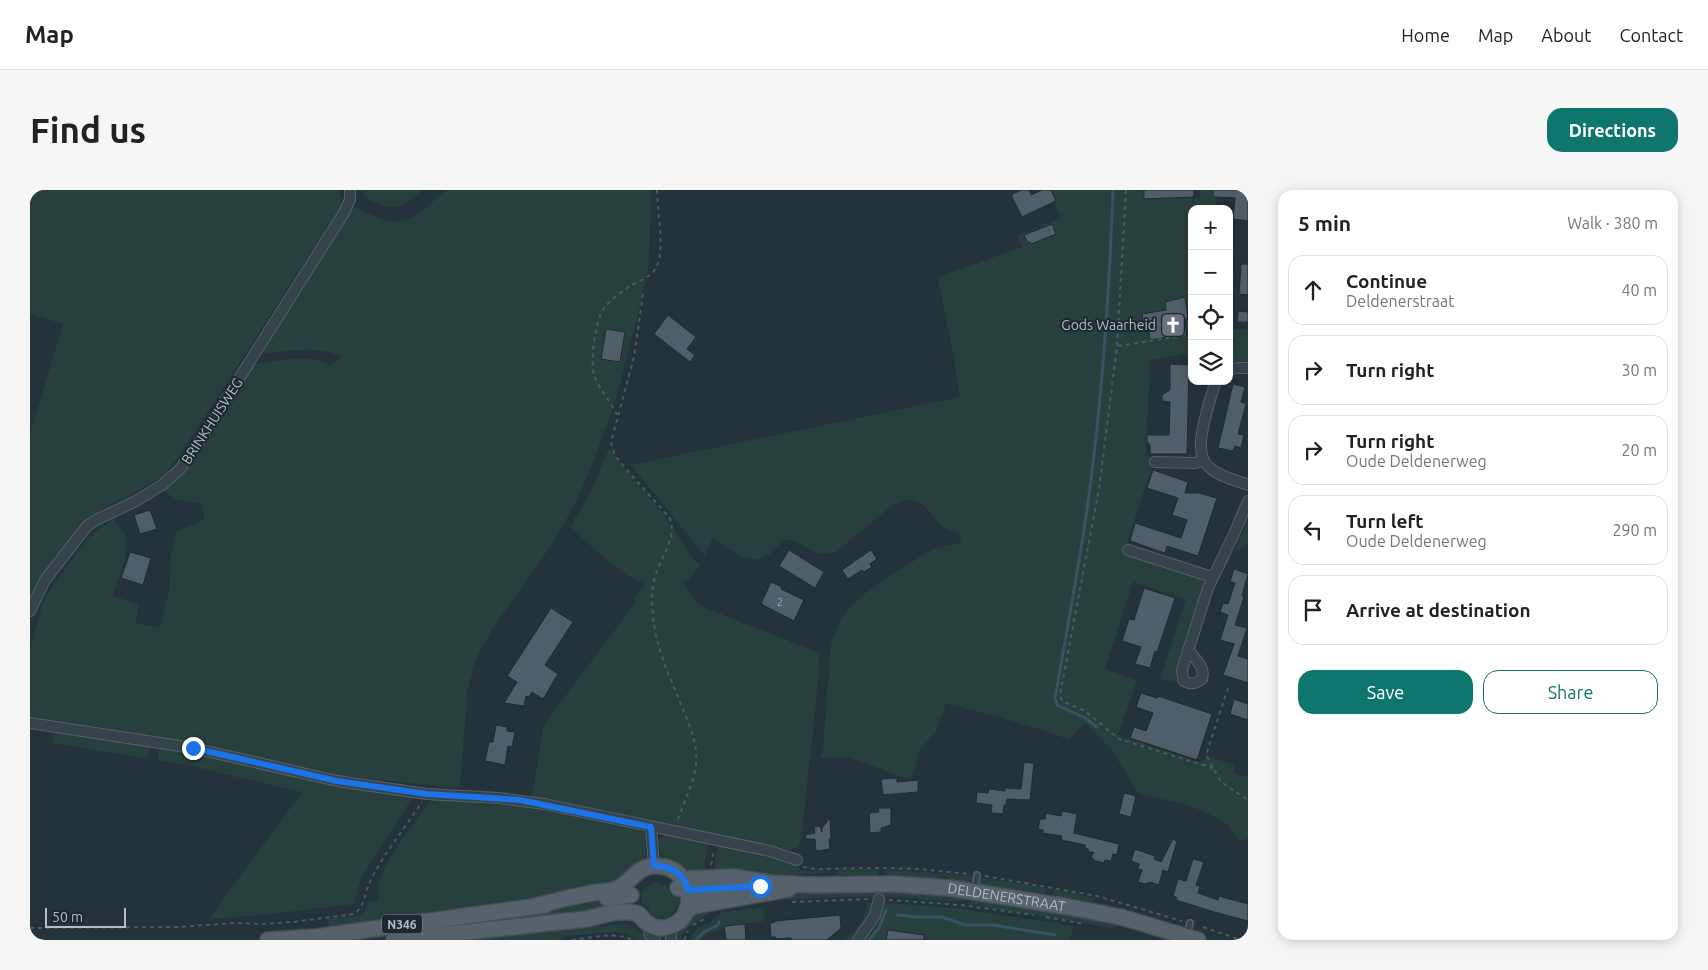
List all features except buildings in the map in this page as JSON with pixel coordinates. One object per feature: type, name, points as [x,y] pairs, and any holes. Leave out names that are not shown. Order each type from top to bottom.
[{"type":"main road","points":[[632,916],[637,913],[654,927],[665,928],[671,933],[687,909],[686,885],[678,888],[674,881],[652,870],[627,890],[632,916],[640,928],[652,937]]},
{"type":"main road","name":"DELDENERSTRAAT","points":[[686,885],[760,886],[771,883],[810,885],[891,884],[950,888],[1069,906],[1191,933]]},
{"type":"main road","name":"DELDENERSTRAAT","points":[[687,909],[694,906],[810,885]]},
{"type":"main road","name":"N346","points":[[268,940],[316,936],[535,906],[627,890]]},
{"type":"main road","name":"N346","points":[[394,940],[586,919],[610,914],[632,916]]},
{"type":"street","name":"BRINKHUISWEG","points":[[30,611],[45,580],[88,526],[153,491],[172,478],[180,469],[345,211],[350,199],[350,190]]},
{"type":"street","points":[[1233,369],[1248,368]]},
{"type":"street","points":[[1215,385],[1201,440],[1201,452],[1209,468],[1248,485]]},
{"type":"street","points":[[1155,462],[1195,464],[1204,460]]},
{"type":"street","points":[[1188,649],[1212,577],[1248,501]]},
{"type":"street","points":[[1128,550],[1212,577]]},
{"type":"street","points":[[30,723],[193,748],[337,781],[427,794],[520,800],[770,851],[795,859]]},
{"type":"street","points":[[651,827],[652,870]]},
{"type":"street","points":[[858,940],[874,915],[879,899]]},
{"type":"lane","points":[[974,892],[976,875]]},
{"type":"path","points":[[617,415],[597,380],[592,358],[599,320],[605,307],[629,286],[650,275],[657,266],[660,249],[657,190]]},
{"type":"path","points":[[1126,190],[1117,346],[1099,489],[1060,695],[1062,701],[1085,711],[1119,738],[1213,768]]},
{"type":"path","points":[[644,294],[634,357],[611,442],[614,453],[619,461],[669,517],[673,526],[672,536],[655,578],[652,599],[653,620],[659,647],[692,732],[696,758],[694,771],[674,832]]},
{"type":"path","points":[[1117,346],[1188,335]]},
{"type":"path","points":[[1228,688],[1206,755],[1221,782],[1248,800]]},
{"type":"path","points":[[30,928],[178,927],[236,923],[262,924],[354,914],[360,910],[364,903],[372,878],[427,794]]},
{"type":"path","points":[[795,859],[801,866],[807,868],[918,869],[976,875]]},
{"type":"path","points":[[791,902],[879,899],[960,905],[1089,925]]},
{"type":"path","points":[[684,940],[691,927],[713,914]]},
{"type":"path","points":[[572,940],[610,936],[623,936],[632,940]]},
{"type":"green space","points":[[30,190],[339,190],[342,204],[178,458],[163,476],[105,507],[83,523],[39,580],[30,597],[30,435],[63,324],[30,314]]},
{"type":"green space","points":[[360,190],[422,190],[403,205],[391,207],[373,202]]},
{"type":"green space","points":[[447,190],[651,190],[649,257],[646,281],[616,399],[591,468],[574,506],[552,544],[493,628],[476,659],[468,686],[460,784],[455,788],[334,775],[185,741],[30,716],[30,650],[42,606],[51,588],[84,544],[93,533],[113,519],[125,535],[126,548],[113,596],[139,604],[135,623],[160,628],[169,591],[171,555],[177,531],[204,520],[202,504],[176,499],[162,490],[166,489],[250,365],[280,360],[312,359],[331,365],[341,357],[332,353],[311,350],[257,354],[353,207],[355,206],[384,220],[404,221],[423,210]]},
{"type":"green space","points":[[1051,190],[1144,190],[1144,199],[1200,198],[1200,190],[1217,190],[1216,205],[1188,205],[1188,354],[1150,360],[1146,456],[1155,457],[1124,552],[1201,578],[1205,584],[1174,682],[1160,679],[1186,599],[1133,582],[1105,669],[1137,680],[1118,735],[1199,762],[1210,757],[1234,765],[1234,773],[1248,777],[1248,838],[1239,842],[1227,824],[1203,811],[1187,805],[1138,793],[1111,749],[1085,723],[1069,740],[1052,733],[946,703],[936,732],[920,749],[911,780],[848,757],[820,758],[823,750],[831,643],[840,621],[849,608],[863,595],[888,577],[933,549],[962,542],[958,532],[946,529],[925,507],[909,499],[893,505],[836,552],[819,554],[792,540],[783,539],[766,556],[749,559],[732,551],[713,537],[705,556],[631,465],[960,397],[938,277],[1022,247],[1017,236],[1061,218]]},
{"type":"green space","points":[[1233,328],[1248,330],[1248,365],[1233,364]]},
{"type":"green space","points":[[609,449],[663,514],[693,559],[701,564],[688,580],[682,582],[700,606],[820,653],[801,840],[798,847],[790,850],[532,797],[546,722],[636,602],[634,597],[645,586],[643,581],[616,567],[571,527],[592,489]]},
{"type":"green space","points":[[1248,521],[1248,543],[1241,549],[1235,550]]},
{"type":"green space","points":[[56,730],[150,746],[148,759],[52,743]]},
{"type":"green space","points":[[159,747],[190,752],[335,787],[410,796],[411,800],[361,878],[354,904],[209,919],[302,792],[158,760]]},
{"type":"green space","points":[[432,799],[524,807],[645,827],[646,854],[642,862],[610,886],[329,927],[328,919],[360,916],[365,911],[368,903],[379,900],[378,886],[385,867],[397,847]]},
{"type":"green space","points":[[669,833],[709,842],[705,862],[706,874],[692,875],[684,872],[673,866],[664,857],[658,840]]},
{"type":"green space","points":[[718,845],[788,859],[800,869],[808,871],[831,870],[830,873],[772,876],[715,873]]},
{"type":"green space","points":[[879,869],[878,877],[838,874],[838,870]]},
{"type":"green space","points":[[886,870],[931,872],[944,880],[887,877]]},
{"type":"green space","points":[[941,873],[971,876],[970,883],[954,881]]},
{"type":"green space","points":[[979,877],[1046,888],[1045,893],[980,885]]},
{"type":"green space","points":[[654,883],[667,887],[671,896],[679,895],[675,910],[665,918],[654,916],[650,912],[648,905],[643,905],[641,901],[644,889]]},
{"type":"green space","points":[[1053,889],[1096,898],[1094,902],[1053,895]]},
{"type":"green space","points":[[823,891],[916,891],[970,898],[953,901],[904,897],[841,897],[787,900],[786,895]]},
{"type":"green space","points":[[977,898],[1116,923],[1115,928],[967,904]]},
{"type":"green space","points":[[610,901],[611,909],[381,935],[541,909]]},
{"type":"green space","points":[[867,903],[875,903],[873,911],[855,940],[844,940],[860,924]]},
{"type":"green space","points":[[881,904],[956,908],[1073,926],[1070,940],[913,940],[912,933],[888,930],[889,935],[886,934],[886,940],[863,940]]},
{"type":"green space","points":[[709,907],[710,913],[689,926],[681,940],[673,940],[674,933],[688,914]]},
{"type":"green space","points":[[763,908],[764,921],[725,926],[725,928],[708,933],[700,940],[690,940],[697,931],[712,922],[723,912]]},
{"type":"green space","points":[[621,924],[632,926],[648,940],[637,940],[626,933],[616,932],[567,936],[555,940],[464,940]]},
{"type":"waterway","points":[[1097,727],[1085,718],[1057,705],[1055,698],[1084,530],[1100,403],[1107,318],[1113,190]]},
{"type":"waterway","points":[[869,940],[879,928],[886,910]]},
{"type":"waterway","points":[[897,915],[942,917],[965,925],[993,925],[1055,935]]},
{"type":"waterway","points":[[696,940],[704,932],[718,925],[719,922]]},
{"type":"place","name":"Gods Waarheid","points":[[1173,325]]},
{"type":"route","points":[[193,748],[337,781],[427,794],[520,800],[651,827],[654,866],[668,867],[680,874],[688,890],[760,886]]}]
